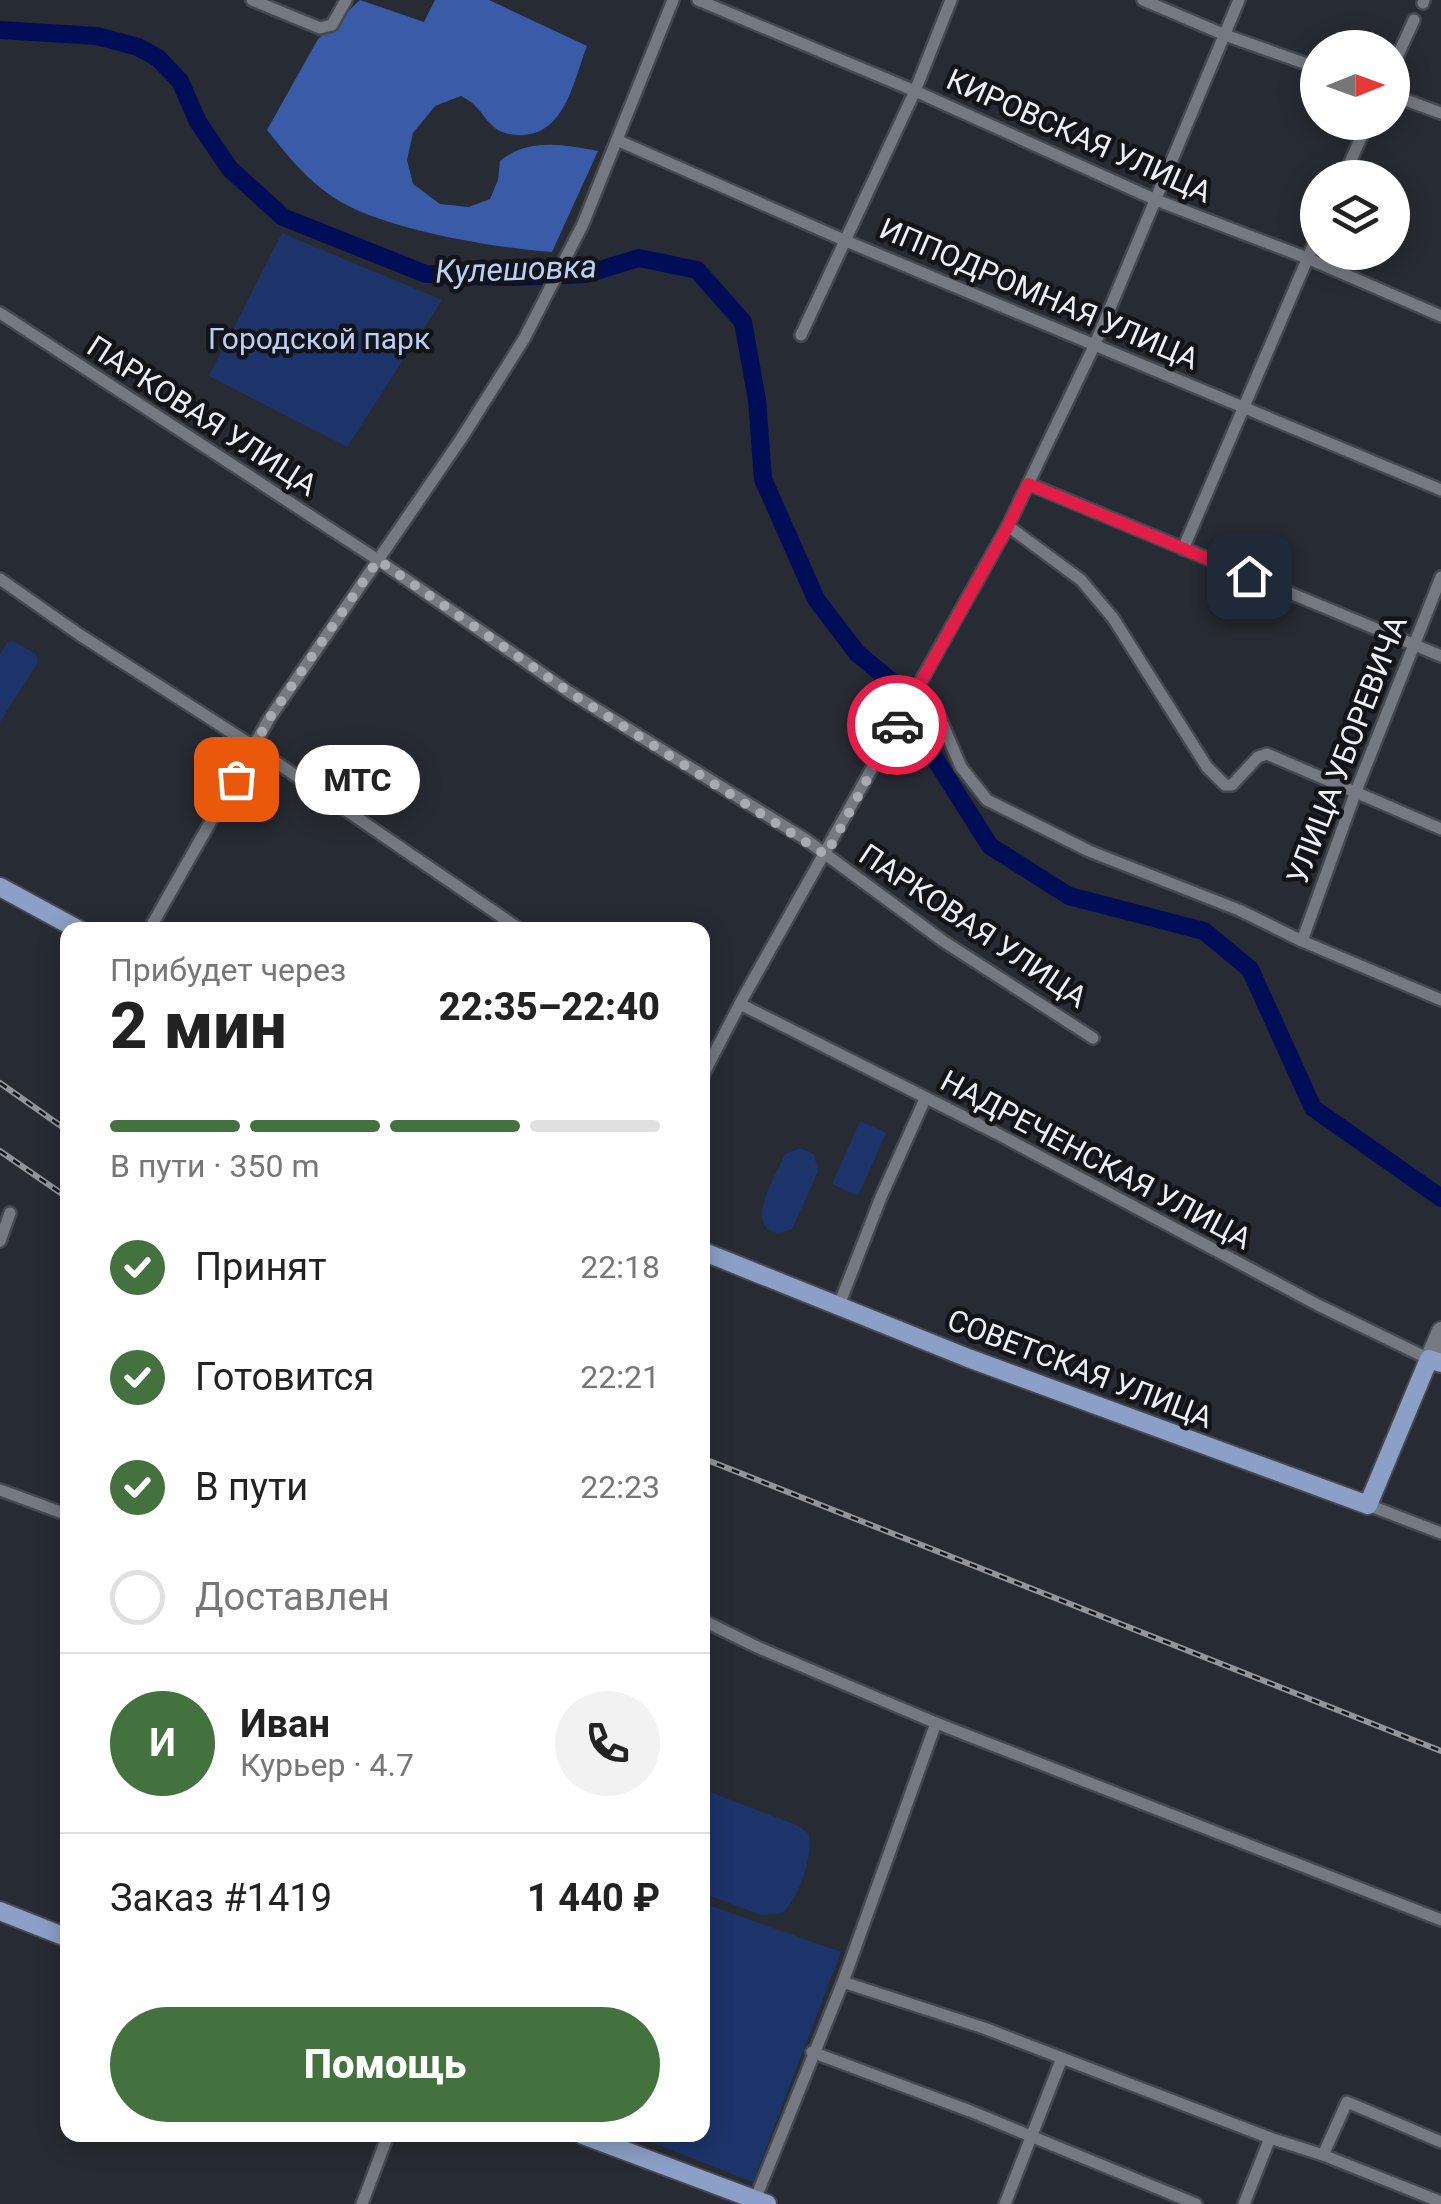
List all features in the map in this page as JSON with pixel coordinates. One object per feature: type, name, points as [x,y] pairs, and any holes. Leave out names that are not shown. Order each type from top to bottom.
[{"type":"main road","points":[[0,887],[64,922]]},
{"type":"main road","name":"СОВЕТСКАЯ УЛИЦА","points":[[710,1253],[968,1358],[1368,1505]]},
{"type":"main road","points":[[1368,1505],[1435,1361],[1441,1332]]},
{"type":"main road","points":[[0,1911],[60,1935]]},
{"type":"main road","points":[[601,2142],[758,2202]]},
{"type":"street","points":[[252,0],[310,26],[332,25],[346,0]]},
{"type":"street","points":[[153,922],[269,719],[461,439],[538,312],[619,141],[673,0]]},
{"type":"street","name":"КИРОВСКАЯ УЛИЦА","points":[[698,0],[916,91],[1156,200],[1300,256]]},
{"type":"street","points":[[801,335],[916,91],[950,0]]},
{"type":"street","points":[[1143,0],[1300,62]]},
{"type":"street","points":[[710,1053],[826,855],[1008,526],[1094,344],[1239,0]]},
{"type":"street","points":[[1409,30],[1414,20]]},
{"type":"street","points":[[1410,101],[1441,113]]},
{"type":"street","name":"ИППОДРОМНАЯ УЛИЦА","points":[[619,141],[846,241],[1441,490]]},
{"type":"street","points":[[1184,549],[1301,270]]},
{"type":"street","name":"КИРОВСКАЯ УЛИЦА","points":[[1334,270],[1441,316]]},
{"type":"street","name":"ПАРКОВАЯ УЛИЦА","points":[[0,314],[378,560],[553,682],[826,855],[943,941],[1093,1038]]},
{"type":"street","points":[[1028,484],[1441,656]]},
{"type":"street","points":[[1008,526],[1074,574],[1113,618],[1139,664],[1218,780],[1232,785],[1258,757],[1267,754],[1441,829]]},
{"type":"street","name":"УЛИЦА УБОРЕВИЧА","points":[[1302,941],[1441,577]]},
{"type":"street","points":[[0,579],[509,922]]},
{"type":"street","points":[[934,704],[961,767],[988,800],[1075,844],[1240,910],[1441,1000]]},
{"type":"street","name":"НАДРЕЧЕНСКАЯ УЛИЦА","points":[[740,1004],[1318,1306],[1435,1361]]},
{"type":"street","points":[[839,1305],[925,1098]]},
{"type":"street","points":[[0,1241],[10,1213]]},
{"type":"street","points":[[0,1490],[60,1512]]},
{"type":"street","name":"СОВЕТСКАЯ УЛИЦА","points":[[1368,1505],[1441,1533]]},
{"type":"street","points":[[710,1624],[757,1648],[936,1722],[1441,1920]]},
{"type":"street","points":[[758,2202],[812,2052],[843,1982],[936,1722]]},
{"type":"street","points":[[843,1982],[984,2028],[1441,2202]]},
{"type":"street","points":[[812,2052],[1196,2204]]},
{"type":"street","points":[[1004,2204],[1062,2058]]},
{"type":"street","points":[[1323,2156],[1346,2102],[1441,2142]]},
{"type":"street","points":[[1244,2204],[1270,2138]]},
{"type":"street","points":[[362,2204],[385,2142]]},
{"type":"green space","name":"Городской парк","points":[[282,233],[442,300],[347,447],[209,376]]},
{"type":"green space","points":[[13,641],[36,654],[38,662],[0,722],[0,654]]},
{"type":"green space","points":[[860,1121],[886,1133],[858,1196],[832,1184]]},
{"type":"green space","points":[[800,1148],[814,1154],[818,1172],[792,1229],[772,1232],[764,1224],[763,1205],[785,1154]]},
{"type":"green space","points":[[710,1792],[797,1825],[809,1834],[804,1876],[794,1897],[783,1913],[761,1915],[710,1896]]},
{"type":"green space","points":[[710,1905],[841,1952],[753,2182],[651,2142],[710,2142]]},
{"type":"shaded area","points":[[360,0],[424,22],[435,0],[489,0],[587,46],[566,102],[550,124],[538,132],[505,133],[461,96],[435,106],[413,133],[407,160],[413,184],[440,204],[469,207],[490,199],[500,161],[522,149],[559,145],[598,151],[552,252],[438,235],[353,208],[314,182],[267,130],[318,39]]},
{"type":"waterway","name":"Кулешовка","points":[[0,30],[97,36],[138,47],[158,58],[180,81],[198,122],[230,169],[283,217],[426,274],[586,274],[639,258],[697,270],[743,322],[757,400],[763,479],[816,599],[857,653],[893,683],[990,846],[1069,896],[1204,931],[1250,969],[1313,1108],[1441,1198]]},
{"type":"railway","points":[[0,1083],[60,1125]]},
{"type":"railway","points":[[0,1151],[60,1192]]},
{"type":"railway","points":[[710,1461],[1441,1751]]},
{"type":"way so far","points":[[236,779],[269,719],[378,560],[569,692],[826,855],[897,725]]},
{"type":"place","name":"МТС","points":[[236,779]]},
{"type":"route","points":[[897,725],[1028,484],[1249,576]]}]
